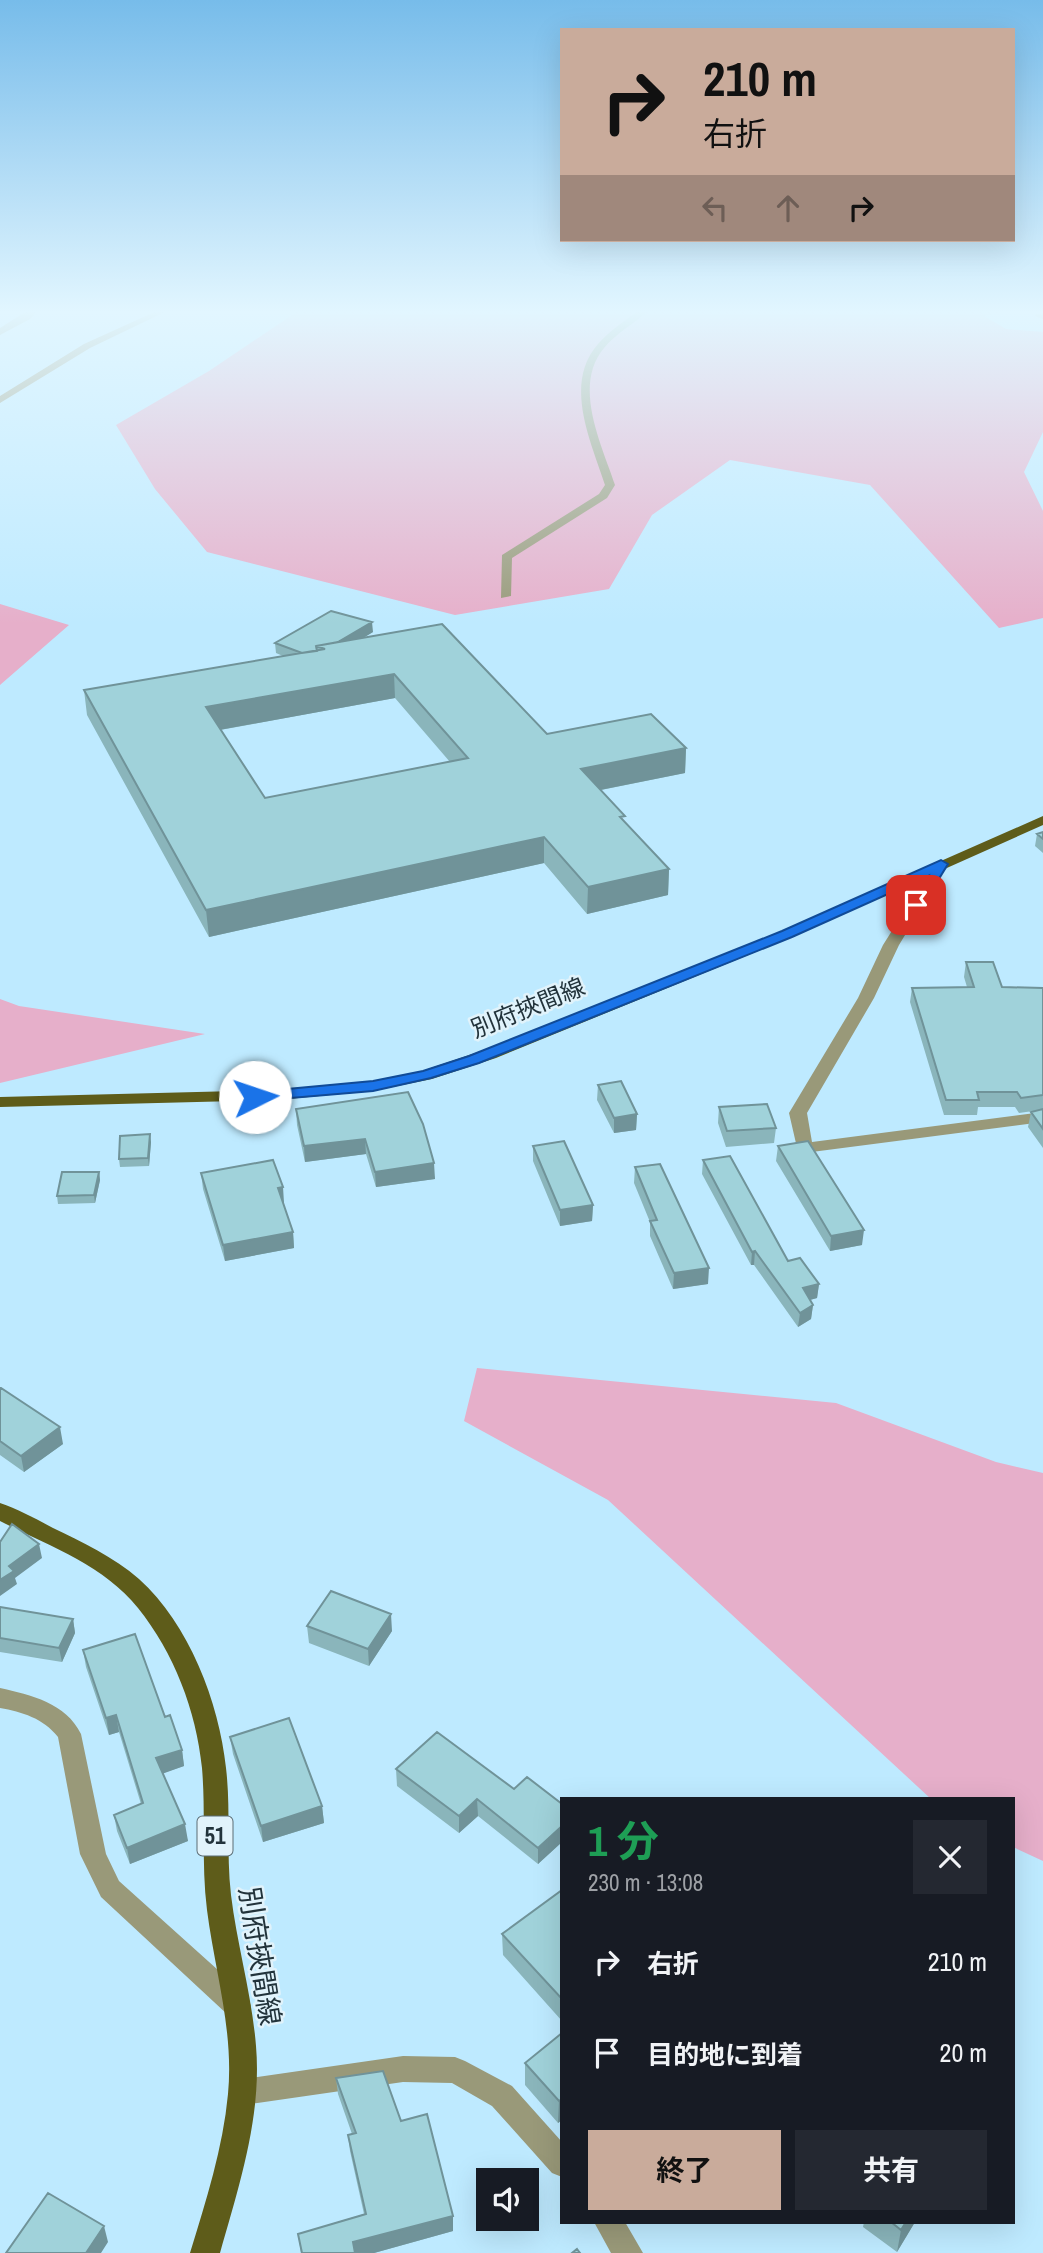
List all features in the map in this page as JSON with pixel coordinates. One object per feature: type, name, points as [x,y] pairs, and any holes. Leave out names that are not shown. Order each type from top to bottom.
[{"type":"main road","name":"別府挾間線","points":[[0,1102],[277,1096],[373,1086],[426,1075],[490,1054],[774,939],[1043,820]]},
{"type":"main road","name":"別府挾間線","points":[[0,1511],[109,1568],[130,1584],[144,1598],[172,1639],[192,1679],[211,1750],[218,1901],[240,2009],[244,2060],[238,2125],[205,2253]]},
{"type":"street","points":[[505,596],[506,557],[603,496],[610,485],[590,414]]},
{"type":"street","points":[[941,864],[891,945],[866,998],[799,1113],[804,1148],[1043,1117]]},
{"type":"street","points":[[0,1698],[49,1713],[63,1723],[69,1734],[93,1854],[102,1876],[119,1898],[240,2009]]},
{"type":"street","points":[[243,2092],[403,2069],[455,2070],[502,2096],[560,2161]]},
{"type":"street","points":[[609,2224],[628,2253]]},
{"type":"shaded area","points":[[135,414],[1043,414],[1043,432],[1024,472],[1043,511],[1043,618],[999,628],[870,485],[730,460],[652,515],[609,589],[455,615],[207,552],[155,489],[116,425]]},
{"type":"shaded area","points":[[0,604],[69,625],[0,685]]},
{"type":"shaded area","points":[[0,999],[19,1006],[205,1034],[0,1083]]},
{"type":"shaded area","points":[[477,1368],[836,1403],[996,1462],[1043,1473],[1043,1861],[1015,1848],[1015,1797],[929,1797],[608,1500],[464,1421]]},
{"type":"building","points":[[331,611],[372,622],[338,642],[316,646],[317,651],[302,653],[275,643]]},
{"type":"building","points":[[442,624],[547,734],[651,714],[686,748],[581,769],[625,816],[620,817],[669,869],[588,887],[544,837],[206,910],[84,690],[325,649],[316,646]],"holes":[[[394,674],[468,758],[265,798],[206,707]]]},
{"type":"building","points":[[966,962],[993,962],[1002,987],[1043,988],[1043,1095],[1021,1098],[1017,1092],[977,1092],[979,1100],[946,1100],[912,988],[974,987]]},
{"type":"building","points":[[621,1081],[637,1114],[614,1118],[598,1085]]},
{"type":"building","points":[[408,1092],[423,1124],[434,1163],[375,1172],[365,1139],[304,1146],[296,1109]]},
{"type":"building","points":[[767,1104],[776,1128],[727,1131],[719,1107]]},
{"type":"building","points":[[1043,1109],[1043,1129],[1031,1112]]},
{"type":"building","points":[[150,1134],[148,1158],[119,1159],[120,1136]]},
{"type":"building","points":[[564,1141],[593,1205],[560,1210],[533,1146]]},
{"type":"building","points":[[808,1141],[864,1230],[831,1236],[778,1146]]},
{"type":"building","points":[[730,1156],[788,1261],[800,1258],[819,1284],[803,1288],[813,1305],[800,1313],[755,1251],[752,1252],[703,1160]]},
{"type":"building","points":[[273,1160],[283,1187],[278,1188],[293,1232],[223,1245],[201,1173]]},
{"type":"building","points":[[660,1164],[709,1268],[674,1273],[650,1221],[657,1220],[635,1167]]},
{"type":"building","points":[[62,1172],[99,1172],[94,1195],[57,1196]]},
{"type":"building","points":[[0,1388],[60,1427],[21,1456],[0,1441]]},
{"type":"building","points":[[12,1524],[39,1544],[9,1566],[14,1571],[0,1580],[0,1542]]},
{"type":"building","points":[[331,1591],[391,1614],[368,1649],[307,1626]]},
{"type":"building","points":[[0,1607],[73,1619],[59,1648],[0,1638]]},
{"type":"building","points":[[135,1634],[165,1717],[170,1715],[182,1750],[156,1758],[185,1824],[127,1848],[114,1815],[143,1803],[116,1715],[106,1718],[83,1650]]},
{"type":"building","points":[[289,1718],[322,1806],[261,1826],[230,1737]]},
{"type":"building","points":[[437,1732],[514,1789],[527,1777],[560,1802],[560,1828],[538,1848],[477,1799],[459,1816],[396,1769]]},
{"type":"building","points":[[560,1891],[560,1997],[502,1934]]},
{"type":"building","points":[[560,2035],[560,2100],[559,2101],[525,2063]]},
{"type":"building","points":[[383,2071],[401,2121],[427,2114],[453,2216],[353,2242],[355,2253],[302,2253],[298,2234],[366,2214],[348,2135],[356,2133],[336,2078]]},
{"type":"building","points":[[48,2193],[104,2226],[86,2253],[6,2253]]},
{"type":"building","points":[[894,2224],[905,2224],[901,2230]]},
{"type":"route","points":[[255,1097],[373,1086],[426,1075],[490,1054],[787,934],[941,864],[916,905]]}]
